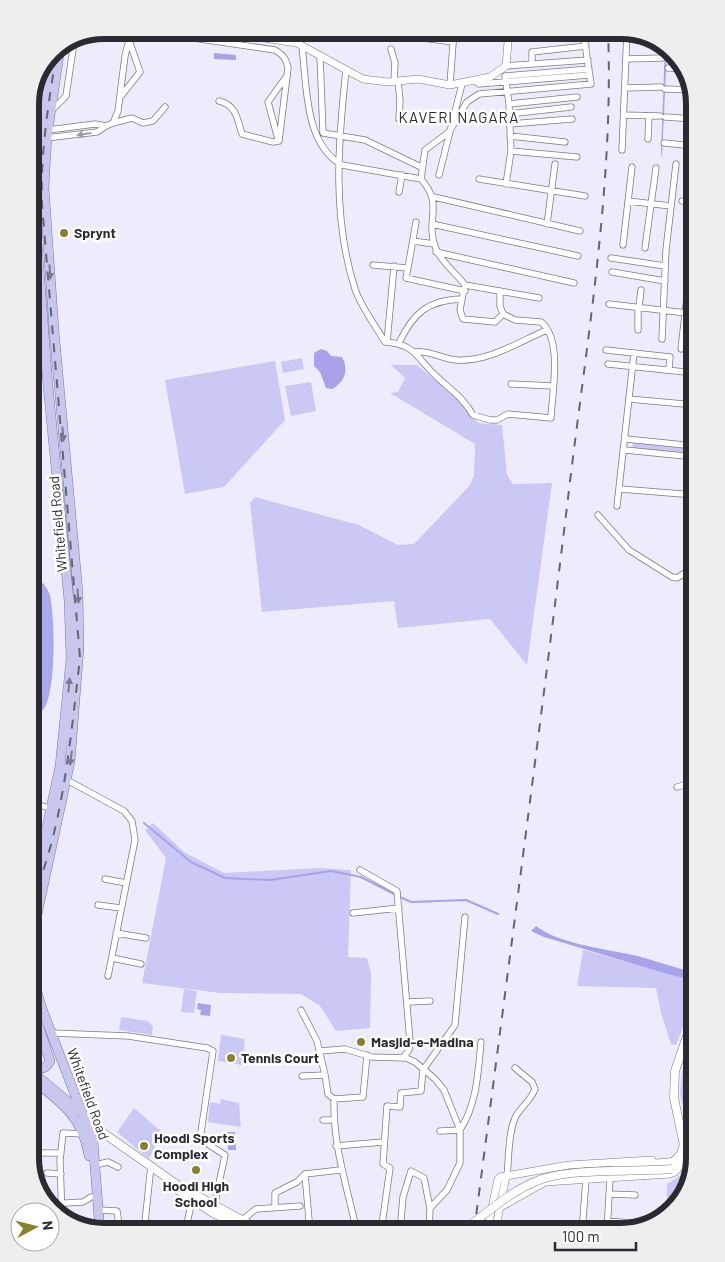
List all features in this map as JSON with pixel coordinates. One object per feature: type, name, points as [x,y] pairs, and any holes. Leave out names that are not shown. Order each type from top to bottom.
[{"type":"main road","name":"Whitefield Road","points":[[39,890],[67,780],[78,688],[79,615],[39,179],[59,57]]},
{"type":"main road","name":"Whitefield Road","points":[[39,130],[48,70]]},
{"type":"main road","name":"Whitefield Road","points":[[39,286],[69,601],[71,649],[65,725],[52,809],[39,862]]},
{"type":"main road","name":"Whitefield Road","points":[[39,997],[80,1116],[89,1154],[93,1222]]},
{"type":"main road","name":"Whitefield Road","points":[[39,1025],[50,1056],[48,1065],[39,1069]]},
{"type":"main road","points":[[475,1223],[525,1187],[543,1179],[563,1175],[672,1169],[681,1164],[685,1158],[682,1150],[673,1084],[678,1054],[686,1035]]},
{"type":"main road","points":[[39,1076],[68,1099],[80,1116]]},
{"type":"main road","points":[[39,1085],[192,1201],[245,1223]]},
{"type":"main road","name":"Whitefield Road","points":[[80,1116],[93,1141],[99,1223]]},
{"type":"main road","points":[[467,1223],[508,1193],[533,1178],[549,1173],[570,1170],[664,1164],[673,1162],[682,1150]]},
{"type":"main road","points":[[150,1168],[235,1223]]},
{"type":"street","points":[[121,96],[120,84],[130,39]]},
{"type":"street","points":[[200,39],[275,50],[286,58],[287,76],[278,141]]},
{"type":"street","points":[[265,39],[300,45],[363,79],[396,81],[418,79],[450,85],[567,77],[589,72]]},
{"type":"street","points":[[302,39],[300,45],[313,127],[331,159],[338,163],[421,179]]},
{"type":"street","points":[[430,39],[453,42]]},
{"type":"street","points":[[450,85],[453,39]]},
{"type":"street","points":[[506,66],[509,39]]},
{"type":"street","points":[[465,288],[436,252],[432,224],[434,197],[421,179],[421,167],[425,150],[449,132],[467,102],[479,94],[508,93],[591,84],[585,39]]},
{"type":"street","points":[[622,150],[627,39]]},
{"type":"street","points":[[113,122],[121,96],[140,72],[130,43]]},
{"type":"street","points":[[51,111],[66,96],[73,46]]},
{"type":"street","points":[[532,64],[532,52],[586,46]]},
{"type":"street","points":[[392,49],[400,100],[399,118]]},
{"type":"street","points":[[320,56],[323,133],[365,140],[421,167]]},
{"type":"street","points":[[626,59],[662,58]]},
{"type":"street","points":[[477,83],[506,66],[588,60]]},
{"type":"street","points":[[668,68],[675,68]]},
{"type":"street","points":[[346,70],[338,163],[340,224],[355,288],[385,342],[399,343],[415,352],[435,375],[462,397],[473,415],[479,418],[497,420],[508,414],[550,418],[554,350],[547,330],[541,322],[514,320],[503,314]]},
{"type":"street","points":[[506,184],[511,151],[506,75],[567,70],[589,72]]},
{"type":"street","points":[[567,70],[567,86]]},
{"type":"street","points":[[278,141],[268,102],[287,76]]},
{"type":"street","points":[[477,83],[479,94]]},
{"type":"street","points":[[439,175],[462,84]]},
{"type":"street","points":[[625,88],[685,89]]},
{"type":"street","points":[[509,104],[577,97]]},
{"type":"street","points":[[219,101],[228,103],[234,108],[242,134],[273,142],[278,141]]},
{"type":"street","points":[[39,102],[43,103]]},
{"type":"street","points":[[47,134],[95,124],[106,126],[113,122],[132,118],[143,123],[152,121],[165,107]]},
{"type":"street","points":[[509,114],[571,108]]},
{"type":"street","points":[[624,115],[686,118]]},
{"type":"street","points":[[648,116],[648,139]]},
{"type":"street","points":[[510,124],[572,119]]},
{"type":"street","points":[[510,136],[565,142]]},
{"type":"street","points":[[664,143],[686,145]]},
{"type":"street","points":[[511,151],[577,157]]},
{"type":"street","points":[[547,224],[555,164]]},
{"type":"street","points":[[662,339],[666,266],[676,164]]},
{"type":"street","points":[[623,245],[632,167]]},
{"type":"street","points":[[645,248],[656,168]]},
{"type":"street","points":[[399,192],[402,175]]},
{"type":"street","points":[[479,179],[585,196]]},
{"type":"street","points":[[434,197],[580,231]]},
{"type":"street","points":[[628,201],[671,206]]},
{"type":"street","points":[[682,201],[686,202]]},
{"type":"street","points":[[416,222],[406,278],[539,298]]},
{"type":"street","points":[[432,224],[499,237],[578,256]]},
{"type":"street","points":[[413,241],[434,244]]},
{"type":"street","points":[[436,252],[574,283]]},
{"type":"street","points":[[611,258],[666,266]]},
{"type":"street","points":[[373,265],[408,267]]},
{"type":"street","points":[[387,342],[394,266]]},
{"type":"street","points":[[612,272],[665,281]]},
{"type":"street","points":[[465,288],[460,310],[463,319],[495,322],[503,314]]},
{"type":"street","points":[[638,330],[638,307],[641,290]]},
{"type":"street","points":[[500,291],[503,314]]},
{"type":"street","points":[[399,343],[410,322],[427,306],[445,301],[462,300]]},
{"type":"street","points":[[609,304],[685,313]]},
{"type":"street","points":[[681,349],[686,304]]},
{"type":"street","points":[[415,352],[428,352],[453,360],[483,358],[547,330]]},
{"type":"street","points":[[606,350],[670,357],[669,370]]},
{"type":"street","points":[[617,506],[625,450],[634,353]]},
{"type":"street","points":[[608,364],[686,372]]},
{"type":"street","points":[[511,384],[553,386]]},
{"type":"street","points":[[629,398],[686,404]]},
{"type":"street","points":[[626,439],[686,445]]},
{"type":"street","points":[[625,450],[686,456]]},
{"type":"street","points":[[620,489],[686,494]]},
{"type":"street","points":[[598,515],[629,550],[672,577],[677,578],[686,572]]},
{"type":"street","points":[[67,780],[118,807],[132,821],[135,840],[108,976]]},
{"type":"street","points":[[677,787],[686,784]]},
{"type":"street","points":[[39,805],[52,809]]},
{"type":"street","points":[[360,870],[397,891],[410,1041],[409,1050],[403,1058]]},
{"type":"street","points":[[105,879],[126,883]]},
{"type":"street","points":[[98,905],[121,908]]},
{"type":"street","points":[[353,913],[399,908]]},
{"type":"street","points":[[382,1223],[390,1178],[390,1168],[383,1164],[386,1106],[400,1107],[401,1093],[421,1091],[423,1070],[455,1025],[465,917]]},
{"type":"street","points":[[116,933],[146,938]]},
{"type":"street","points":[[112,958],[142,964]]},
{"type":"street","points":[[406,1002],[430,1001]]},
{"type":"street","points":[[301,1010],[318,1041],[328,1094],[334,1100],[336,1146],[340,1170],[351,1202],[355,1223]]},
{"type":"street","points":[[51,1034],[128,1036],[207,1048],[213,1051],[200,1139],[224,1155],[214,1210]]},
{"type":"street","points":[[460,1130],[467,1119],[476,1089],[481,1042]]},
{"type":"street","points":[[320,1051],[344,1049],[367,1055],[395,1059],[403,1058],[415,1062],[435,1079],[444,1090],[460,1130],[460,1162],[454,1179],[445,1194],[430,1208]]},
{"type":"street","points":[[334,1100],[363,1097],[365,1074],[368,1070],[367,1055]]},
{"type":"street","points":[[497,1223],[512,1126],[516,1116],[532,1099],[535,1089],[532,1082],[515,1068]]},
{"type":"street","points":[[302,1076],[325,1075]]},
{"type":"street","points":[[323,1120],[334,1120]]},
{"type":"street","points":[[440,1131],[460,1130]]},
{"type":"street","points":[[84,1134],[63,1133],[60,1157],[61,1204],[83,1202],[91,1197]]},
{"type":"street","points":[[336,1146],[383,1142]]},
{"type":"street","points":[[489,1223],[495,1190],[504,1176],[569,1165],[663,1160],[672,1158],[682,1150]]},
{"type":"street","points":[[39,1154],[60,1157]]},
{"type":"street","points":[[95,1165],[108,1162],[118,1167]]},
{"type":"street","points":[[500,1208],[545,1182],[670,1174],[675,1172],[681,1164]]},
{"type":"street","points":[[144,1223],[150,1168]]},
{"type":"street","points":[[275,1207],[275,1193],[298,1182],[305,1174],[340,1170]]},
{"type":"street","points":[[401,1223],[403,1196],[411,1171],[424,1178],[430,1208],[429,1223]]},
{"type":"street","points":[[48,1173],[61,1174]]},
{"type":"street","points":[[523,1173],[529,1190]]},
{"type":"street","points":[[305,1174],[309,1223]]},
{"type":"street","points":[[610,1178],[607,1221],[630,1223]]},
{"type":"street","points":[[583,1223],[586,1180]]},
{"type":"street","points":[[609,1194],[635,1195]]},
{"type":"street","points":[[186,1223],[192,1201]]},
{"type":"street","points":[[241,1221],[256,1209],[300,1206]]},
{"type":"street","points":[[98,1210],[117,1211],[119,1223]]},
{"type":"shaded area","points":[[214,53],[236,55],[236,60],[214,59]]},
{"type":"shaded area","points":[[665,56],[667,58],[662,157]]},
{"type":"shaded area","points":[[321,349],[327,351],[331,356],[342,357],[344,362],[345,371],[343,379],[332,389],[326,388],[320,372],[314,366],[314,353]]},
{"type":"shaded area","points":[[302,358],[304,369],[283,373],[281,362]]},
{"type":"shaded area","points":[[275,361],[285,420],[224,487],[185,494],[165,380]]},
{"type":"shaded area","points":[[391,365],[417,365],[461,402],[478,423],[502,425],[507,475],[513,484],[552,483],[527,665],[490,619],[398,628],[394,601],[262,612],[250,503],[255,497],[359,525],[398,545],[414,544],[470,485],[474,475],[475,444],[390,393],[398,392],[405,378]]},
{"type":"shaded area","points":[[311,382],[316,411],[291,416],[285,386]]},
{"type":"shaded area","points":[[634,443],[686,448],[686,453],[634,449],[632,445]]},
{"type":"shaded area","points":[[43,583],[50,596],[54,653],[49,697],[45,707],[39,714],[39,586]]},
{"type":"shaded area","points":[[153,823],[184,852],[224,873],[320,868],[351,870],[348,957],[367,958],[371,973],[370,1028],[336,1031],[320,1006],[301,994],[220,993],[142,983],[166,858],[145,830]]},
{"type":"shaded area","points":[[536,926],[567,941],[636,956],[686,970],[686,978],[544,937],[531,931]]},
{"type":"shaded area","points":[[583,950],[686,978],[686,1020],[676,1045],[671,1044],[661,1013],[656,988],[577,986]]},
{"type":"shaded area","points":[[184,989],[197,991],[194,1013],[181,1012]]},
{"type":"shaded area","points":[[198,1003],[211,1005],[210,1016],[200,1015],[201,1010],[197,1009]]},
{"type":"shaded area","points":[[121,1017],[148,1021],[153,1027],[152,1035],[119,1030]]},
{"type":"shaded area","points":[[221,1035],[245,1039],[243,1065],[218,1061]]},
{"type":"shaded area","points":[[686,1061],[686,1117],[680,1094],[682,1072]]},
{"type":"shaded area","points":[[221,1099],[239,1103],[241,1127],[208,1122],[210,1102],[220,1104]]},
{"type":"shaded area","name":"Hoodi Sports Complex","points":[[134,1108],[162,1132],[149,1159],[117,1132]]},
{"type":"shaded area","points":[[227,1132],[235,1132],[236,1150],[228,1150]]},
{"type":"shaded area","points":[[685,1173],[678,1191],[667,1204],[667,1184]]},
{"type":"waterway","points":[[144,823],[191,862],[225,878],[270,880],[331,871],[361,877],[396,895]]},
{"type":"waterway","points":[[400,897],[411,902],[466,900],[498,914]]},
{"type":"railway","points":[[475,1223],[598,261],[607,145],[608,39]]},
{"type":"railway","points":[[39,881],[50,847],[64,783],[80,658],[42,205],[42,166],[55,61]]},
{"type":"place","name":"Sprynt","points":[[64,233]]},
{"type":"place","name":"Masjid-e-Madina","points":[[361,1042]]},
{"type":"place","name":"Tennis Court","points":[[231,1058]]},
{"type":"place","name":"Hoodi Sports Complex","points":[[144,1146]]},
{"type":"place","name":"Hoodi High School","points":[[196,1170]]},
{"type":"district","name":"KAVERI NAGARA","points":[[459,118]]}]
